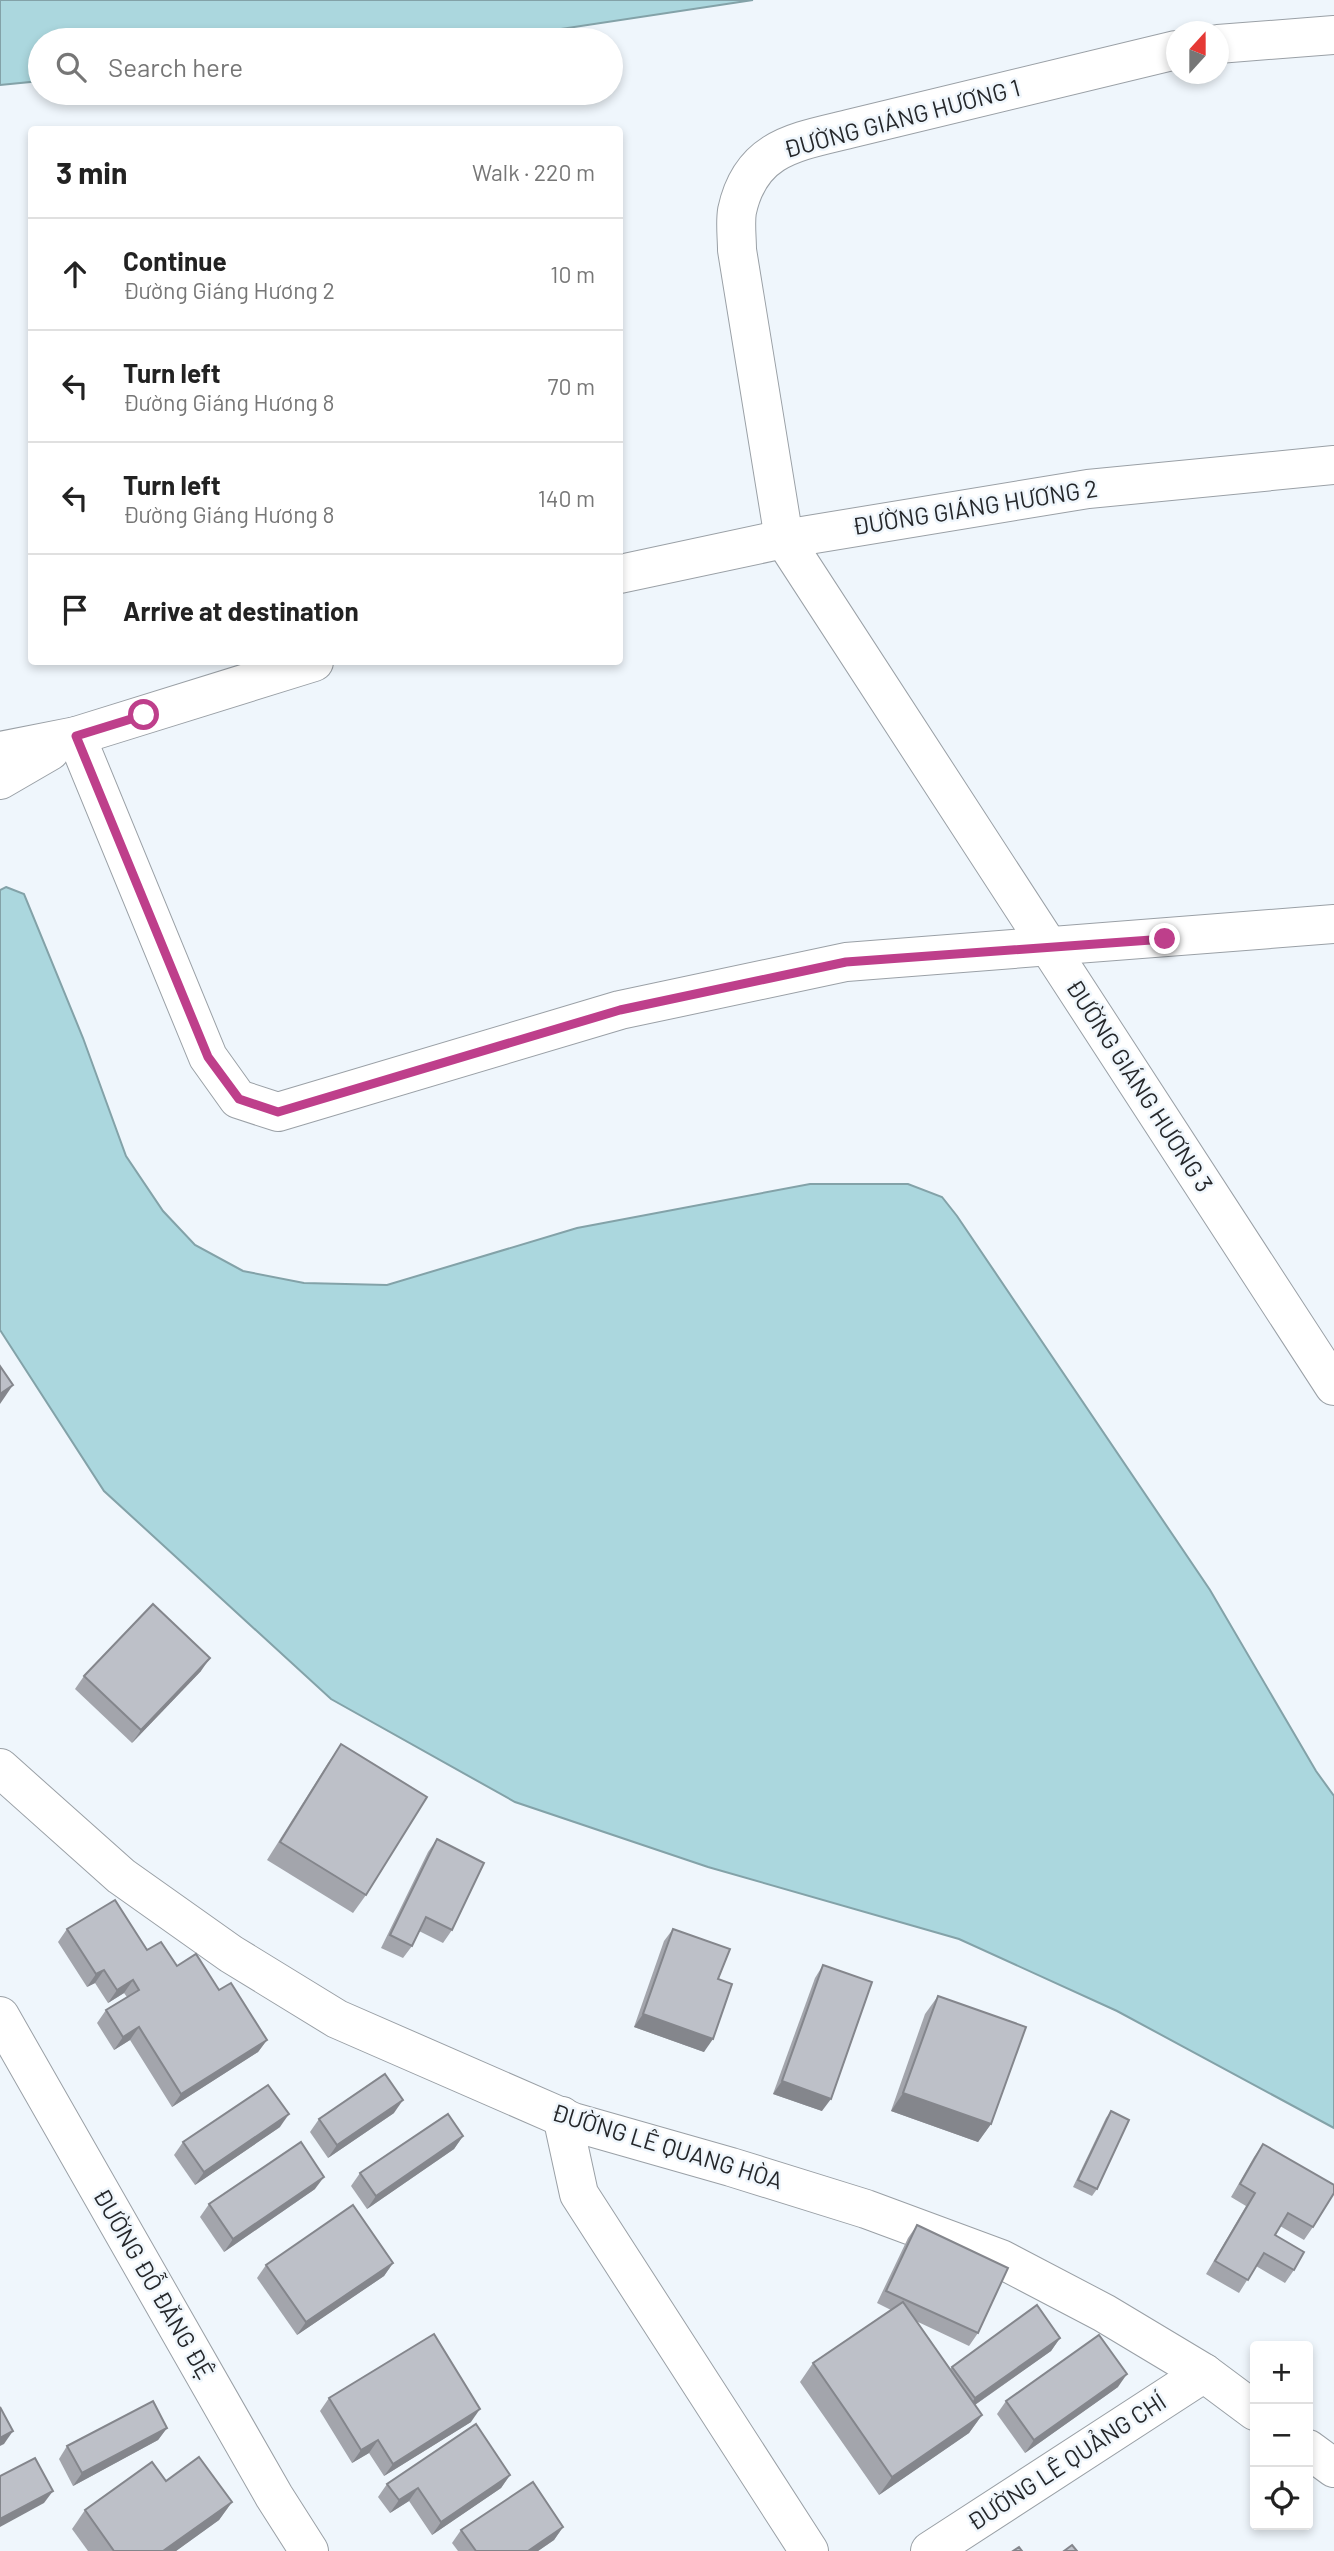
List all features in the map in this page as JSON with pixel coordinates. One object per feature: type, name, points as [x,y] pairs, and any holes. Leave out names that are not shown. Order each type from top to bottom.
[{"type":"street","points":[[1229,43],[1334,34]]},
{"type":"street","name":"ĐƯỜNG GIÁNG HƯƠNG 1","points":[[784,539],[737,250],[737,213],[748,177],[772,153],[802,141],[1166,53]]},
{"type":"street","name":"ĐƯỜNG GIÁNG HƯƠNG 2","points":[[623,573],[784,539],[1088,489],[1334,466]]},
{"type":"street","name":"ĐƯỜNG GIÁNG HƯƠNG 3","points":[[784,539],[1334,1386]]},
{"type":"street","points":[[0,751],[76,736],[304,665]]},
{"type":"street","points":[[76,736],[208,1057],[239,1099],[278,1112],[620,1010],[846,962],[1334,924]]},
{"type":"street","points":[[0,780],[76,736]]},
{"type":"street","name":"ĐƯỜNG LÊ QUANG HÒA","points":[[0,1768],[121,1876],[231,1954],[337,2019],[562,2116],[866,2209],[1001,2259],[1104,2313],[1204,2372],[1250,2407]]},
{"type":"street","name":"ĐƯỜNG ĐỖ ĐĂNG ĐỆ","points":[[0,2016],[274,2496],[309,2551]]},
{"type":"street","points":[[562,2116],[579,2194],[810,2551]]},
{"type":"street","name":"ĐƯỜNG LÊ QUẢNG CHÍ","points":[[930,2551],[1204,2372]]},
{"type":"street","points":[[1313,2453],[1334,2468]]},
{"type":"water","points":[[0,0],[753,0],[568,28],[28,28],[28,82],[0,85]]},
{"type":"water","points":[[6,887],[24,894],[83,1038],[126,1156],[163,1211],[195,1245],[243,1271],[304,1283],[387,1285],[577,1228],[810,1184],[908,1184],[942,1197],[1210,1590],[1316,1771],[1334,1796],[1334,2128],[1117,2011],[959,1939],[708,1867],[515,1802],[331,1699],[104,1491],[0,1330],[0,890]]},
{"type":"building","points":[[0,1366],[13,1385],[0,1394]]},
{"type":"building","points":[[153,1604],[210,1658],[141,1730],[84,1676]]},
{"type":"building","points":[[341,1744],[427,1797],[366,1895],[280,1842]]},
{"type":"building","points":[[437,1839],[484,1863],[452,1930],[426,1917],[412,1946],[390,1935]]},
{"type":"building","points":[[115,1900],[147,1950],[161,1942],[177,1966],[196,1954],[219,1990],[231,1983],[267,2040],[181,2094],[139,2027],[123,2037],[106,2010],[139,1990],[133,1980],[117,1990],[104,1970],[96,1974],[67,1929]]},
{"type":"building","points":[[673,1929],[730,1949],[718,1979],[732,1984],[713,2039],[643,2014]]},
{"type":"building","points":[[823,1965],[872,1982],[831,2099],[782,2081]]},
{"type":"building","points":[[938,1996],[1026,2027],[991,2124],[903,2093]]},
{"type":"building","points":[[385,2074],[403,2100],[337,2145],[319,2119]]},
{"type":"building","points":[[268,2085],[289,2114],[204,2172],[183,2142]]},
{"type":"building","points":[[1111,2111],[1129,2120],[1097,2189],[1078,2180]]},
{"type":"building","points":[[448,2114],[463,2136],[376,2196],[360,2173]]},
{"type":"building","points":[[301,2142],[324,2177],[233,2239],[209,2204]]},
{"type":"building","points":[[1263,2144],[1334,2185],[1334,2193],[1313,2227],[1288,2213],[1275,2235],[1304,2252],[1294,2270],[1264,2253],[1248,2280],[1215,2261],[1255,2193],[1240,2184]]},
{"type":"building","points":[[353,2205],[393,2263],[306,2322],[266,2265]]},
{"type":"building","points":[[917,2225],[1008,2268],[978,2333],[886,2291]]},
{"type":"building","points":[[903,2302],[982,2415],[892,2477],[813,2363]]},
{"type":"building","points":[[1037,2305],[1060,2338],[975,2398],[952,2367]]},
{"type":"building","points":[[434,2334],[480,2409],[393,2464],[378,2440],[361,2450],[329,2398]]},
{"type":"building","points":[[1099,2335],[1127,2374],[1034,2440],[1006,2401]]},
{"type":"building","points":[[153,2401],[167,2428],[82,2473],[67,2446]]},
{"type":"building","points":[[0,2407],[13,2431],[0,2438]]},
{"type":"building","points":[[476,2424],[510,2475],[441,2522],[418,2488],[399,2500],[387,2484]]},
{"type":"building","points":[[199,2457],[232,2502],[163,2551],[114,2551],[85,2510],[152,2462],[166,2481]]},
{"type":"building","points":[[35,2458],[53,2491],[0,2519],[0,2476]]},
{"type":"building","points":[[533,2482],[563,2527],[528,2551],[476,2551],[461,2530]]},
{"type":"building","points":[[1072,2545],[1077,2551],[1064,2551]]},
{"type":"route","points":[[144,715],[76,736],[208,1057],[239,1099],[278,1112],[620,1010],[846,962],[1165,939]]}]
